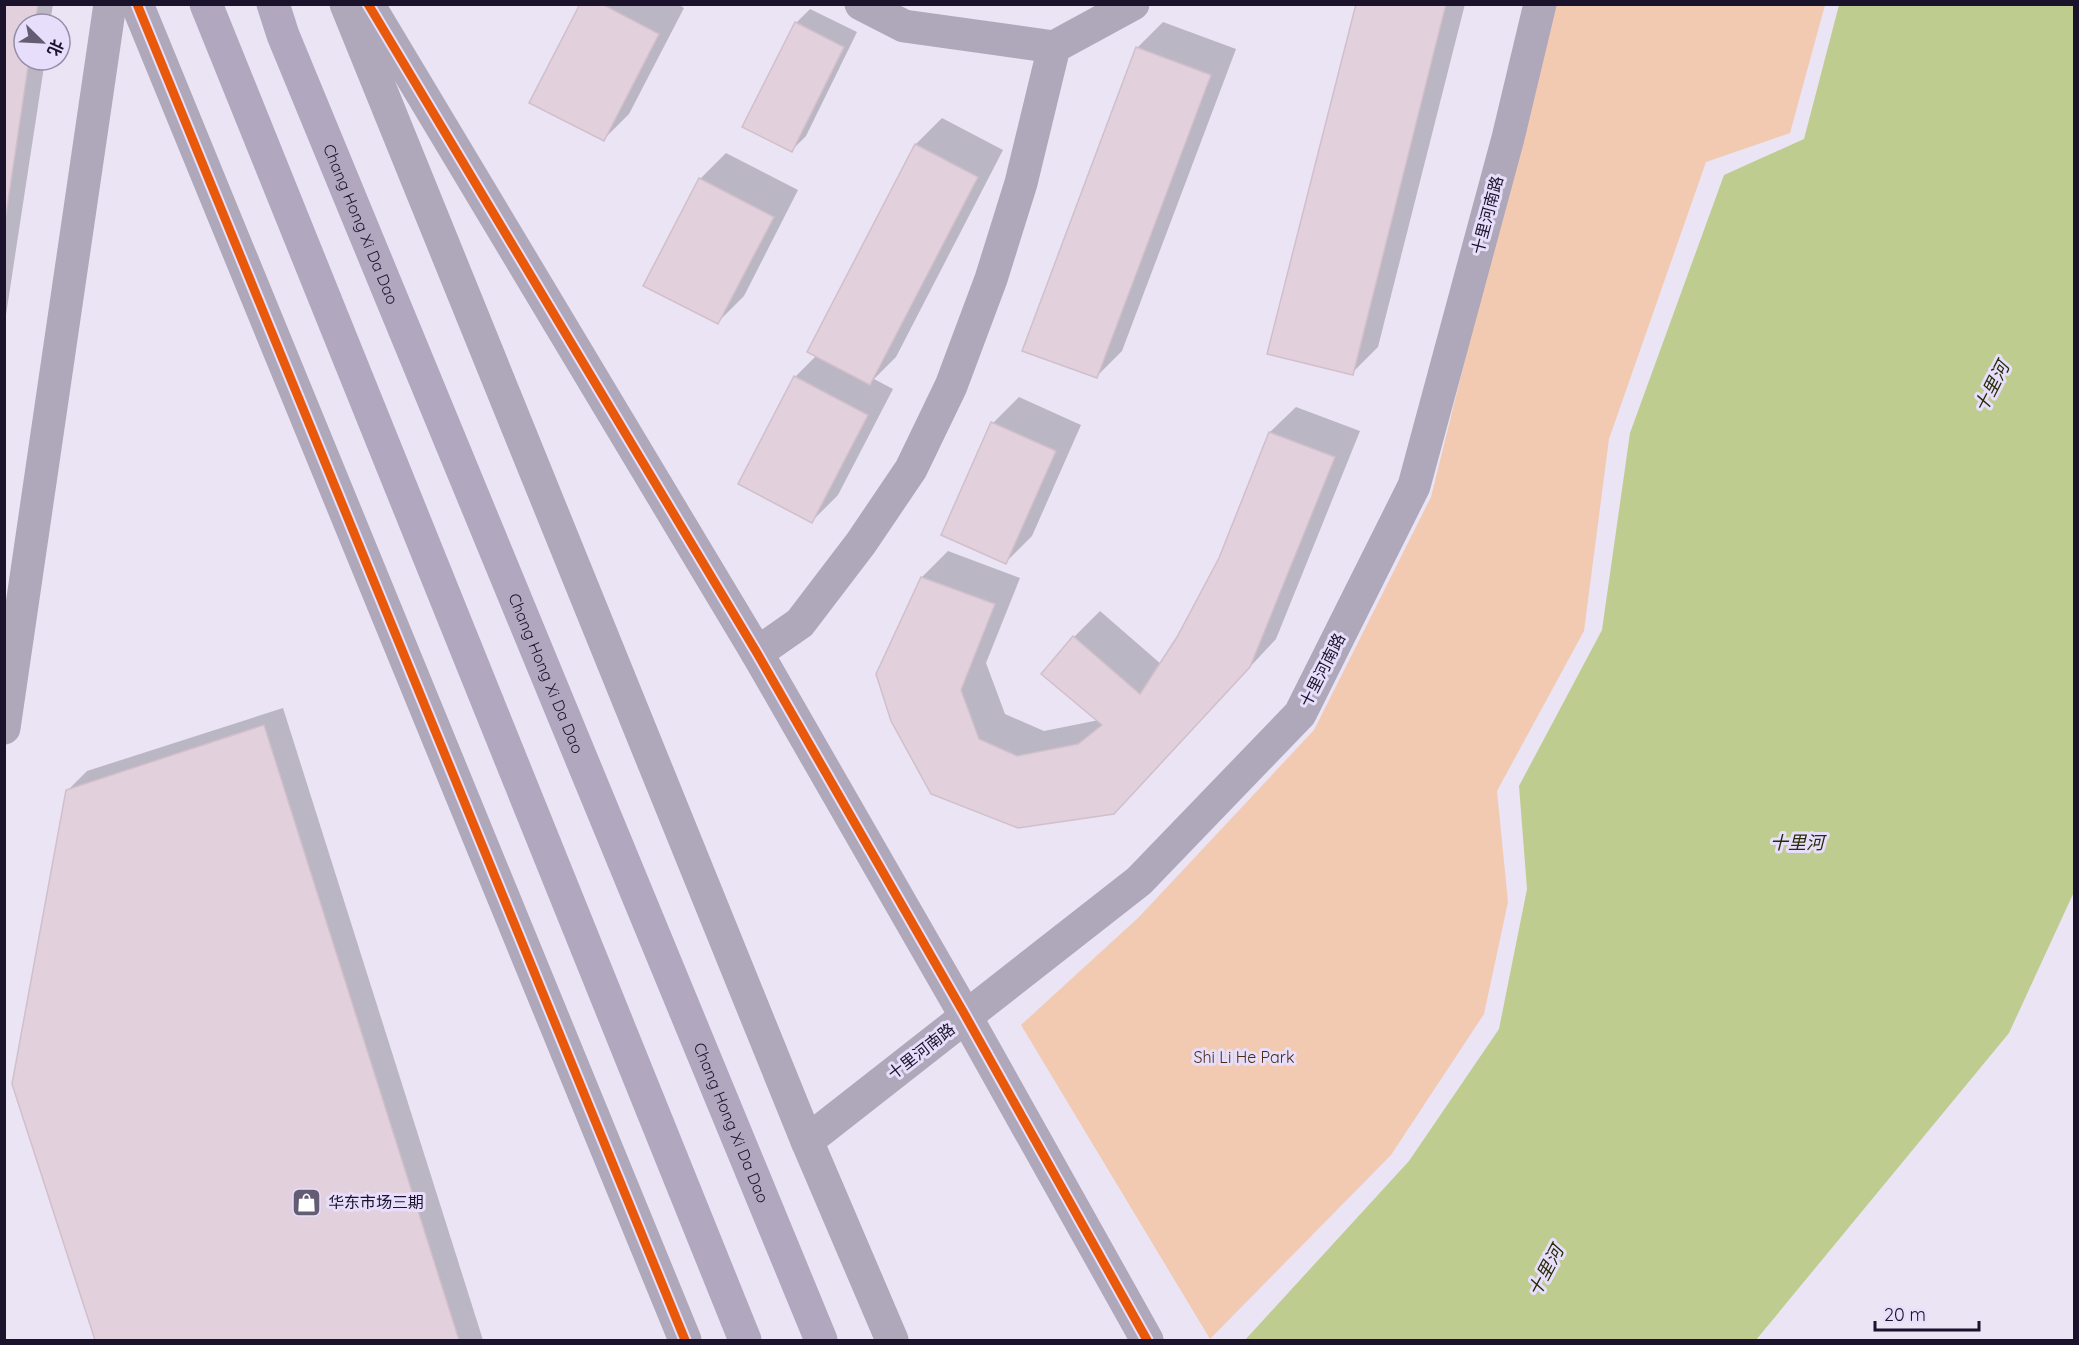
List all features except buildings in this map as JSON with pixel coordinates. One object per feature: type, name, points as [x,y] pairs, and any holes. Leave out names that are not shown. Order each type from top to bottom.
[{"type":"main road","points":[[206,4],[745,1341]]},
{"type":"main road","name":"Chang Hong Xi Da Dao","points":[[273,4],[288,46],[821,1341]]},
{"type":"street","points":[[4,728],[110,4]]},
{"type":"street","points":[[137,4],[685,1341]]},
{"type":"street","points":[[346,4],[807,1141],[892,1341]]},
{"type":"street","points":[[368,4],[757,653],[965,1015],[1141,1329]]},
{"type":"street","points":[[861,4],[904,26],[1054,47],[1133,4]]},
{"type":"street","name":"十里河南路","points":[[807,1141],[1139,881],[1300,714],[1414,486],[1508,138],[1540,4]]},
{"type":"street","points":[[757,653],[800,623],[861,543],[911,469],[951,386],[991,279],[1021,183],[1054,47]]},
{"type":"green space","name":"Shi Li He Park","points":[[1553,5],[1825,5],[1790,133],[1706,162],[1609,439],[1584,631],[1497,791],[1508,902],[1484,1014],[1391,1155],[1210,1339],[1021,1025],[1139,917],[1314,730],[1431,497]]},
{"type":"water","name":"十里河","points":[[1839,5],[2074,5],[2074,892],[2009,1033],[1756,1340],[1245,1340],[1409,1161],[1499,1029],[1527,889],[1519,786],[1602,630],[1630,433],[1724,175],[1804,139]]},
{"type":"cycle path","points":[[137,4],[685,1340]]},
{"type":"cycle path","points":[[368,4],[757,653],[965,1015],[1147,1340]]},
{"type":"place","name":"华东市场三期","points":[[307,1202]]}]
